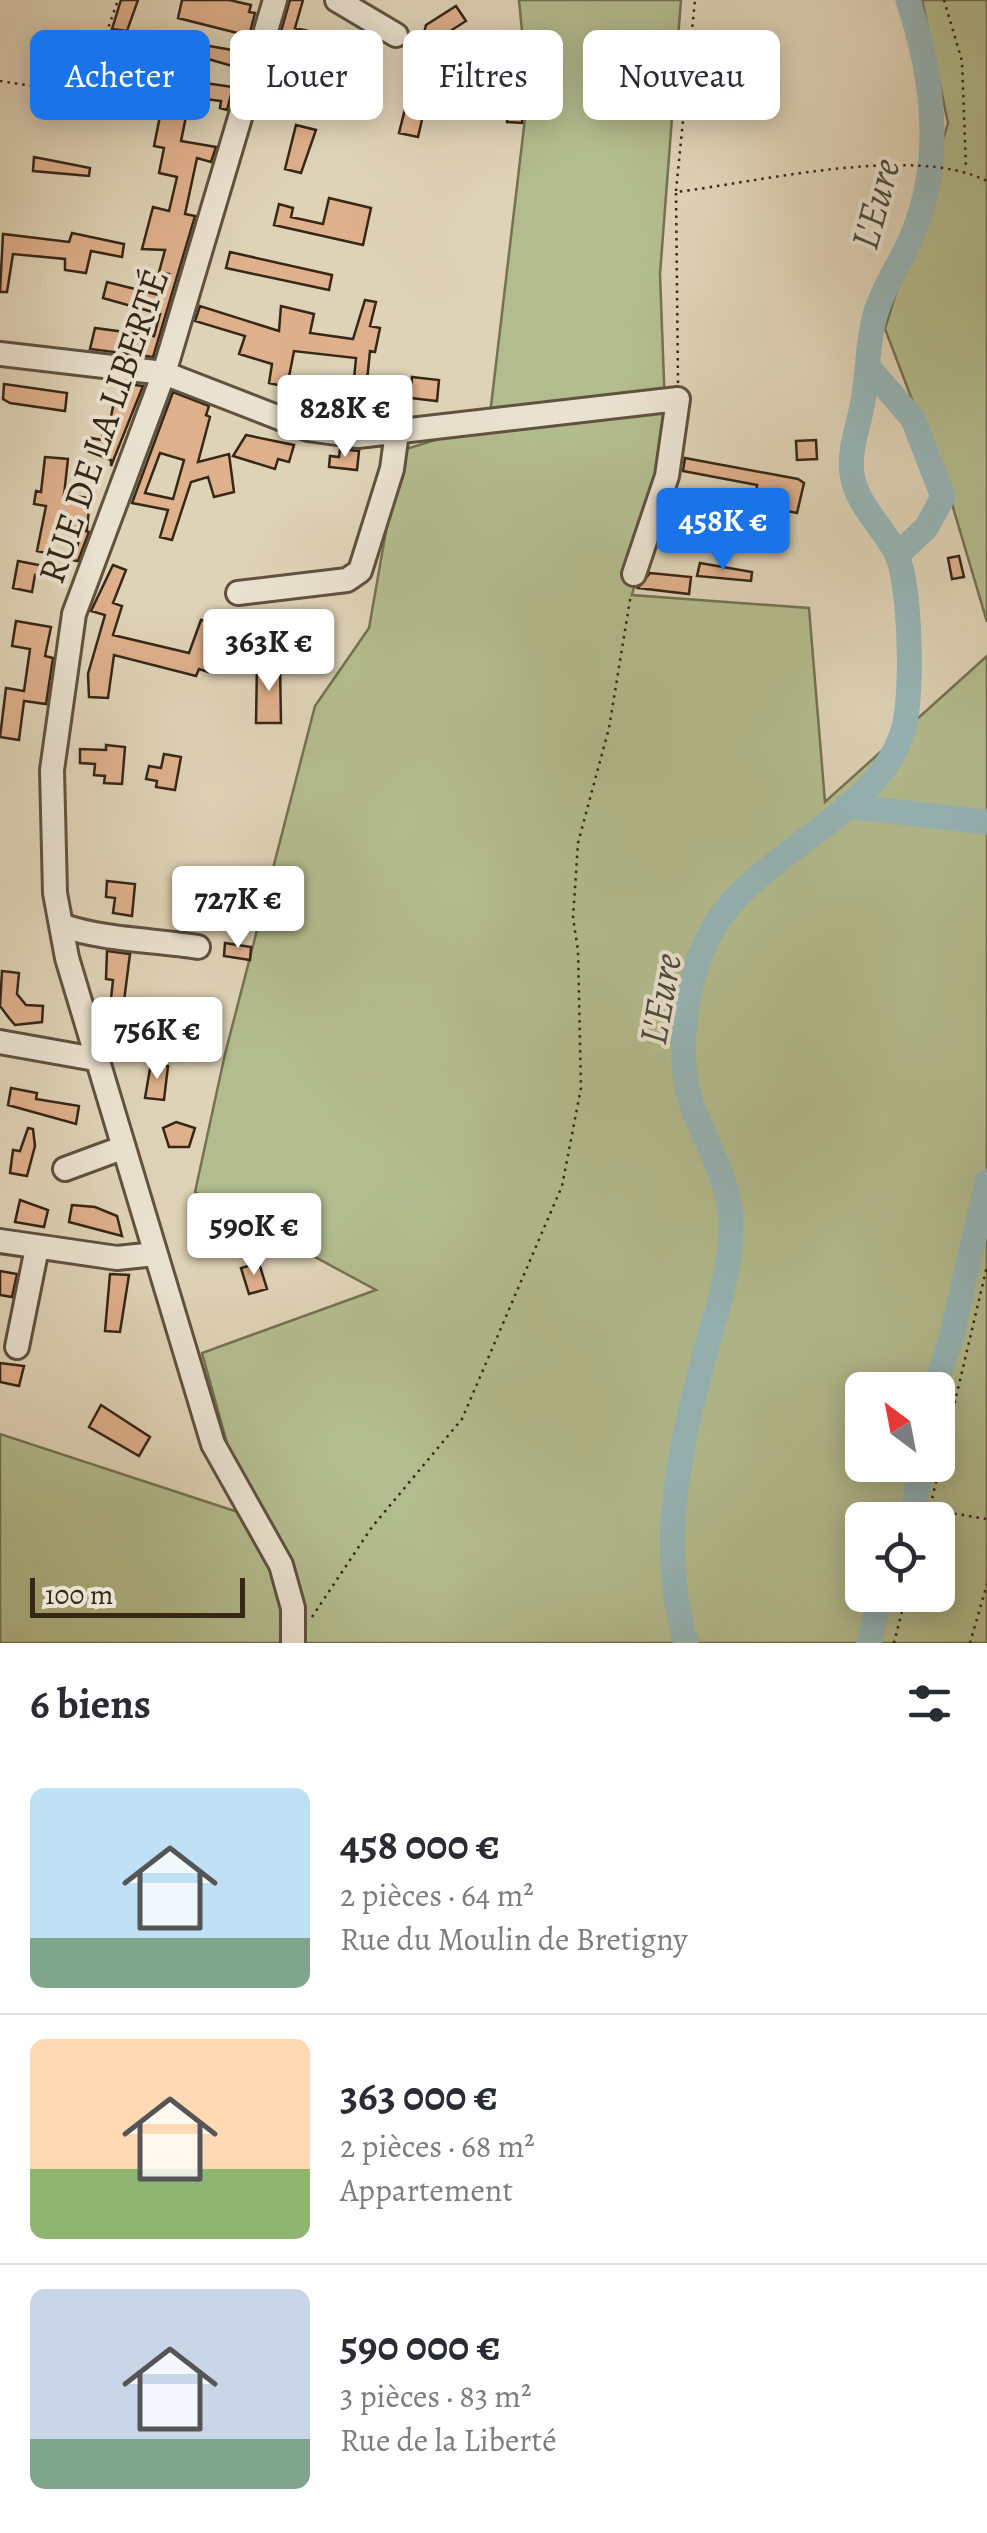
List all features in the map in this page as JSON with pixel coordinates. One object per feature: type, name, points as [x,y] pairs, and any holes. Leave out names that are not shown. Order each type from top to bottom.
[{"type":"street","name":"RUE DE LA LIBERTÉ","points":[[275,0],[164,372],[74,614],[52,770],[55,893],[95,1059],[213,1444],[281,1564],[293,1608],[293,1639]]},
{"type":"street","points":[[337,0],[396,35]]},
{"type":"street","points":[[0,354],[164,372],[308,429],[358,436],[678,399],[667,476],[634,574]]},
{"type":"street","points":[[238,593],[346,580],[360,572],[392,469],[397,432]]},
{"type":"street","points":[[61,925],[86,934],[106,932],[198,946]]},
{"type":"street","points":[[0,1042],[95,1059]]},
{"type":"street","points":[[64,1169],[122,1148]]},
{"type":"street","points":[[0,1242],[117,1258],[155,1254]]},
{"type":"street","points":[[17,1347],[37,1248]]},
{"type":"path","points":[[0,81],[84,94],[118,0]]},
{"type":"path","points":[[678,399],[676,192],[694,0]]},
{"type":"path","points":[[944,0],[962,61],[966,170]]},
{"type":"path","points":[[676,192],[920,164],[966,170],[987,180]]},
{"type":"path","points":[[293,1639],[372,1527],[462,1418],[562,1186],[581,1088],[578,950],[573,918],[578,843],[609,728],[634,574]]},
{"type":"path","points":[[932,1502],[987,1266]]},
{"type":"path","points":[[955,1513],[987,1519]]},
{"type":"path","points":[[970,1643],[987,1584]]},
{"type":"path","points":[[894,1643],[902,1612]]},
{"type":"green space","points":[[519,0],[681,0],[679,30],[583,30],[583,120],[672,120],[660,274],[667,461],[632,595],[809,608],[825,802],[987,656],[987,1643],[0,1643],[0,1434],[247,1515],[202,1353],[376,1290],[195,1192],[225,1054],[315,706],[369,628],[400,451],[489,423],[525,120],[563,120],[563,30],[522,30]]},
{"type":"green space","points":[[922,0],[987,0],[987,622],[952,504],[885,329],[948,123]]},
{"type":"building","points":[[121,0],[138,0],[127,30],[112,29]]},
{"type":"building","points":[[182,0],[229,0],[251,5],[249,12],[255,13],[251,30],[230,31],[178,18]]},
{"type":"building","points":[[290,0],[303,0],[295,28],[304,30],[281,30]]},
{"type":"building","points":[[456,6],[466,21],[452,30],[425,30],[426,25]]},
{"type":"building","points":[[210,46],[230,50],[230,65],[210,60]]},
{"type":"building","points":[[210,84],[230,87],[227,110],[220,108],[221,101],[210,100]]},
{"type":"building","points":[[403,117],[422,120],[418,137],[399,133]]},
{"type":"building","points":[[159,120],[185,120],[181,141],[216,147],[211,162],[197,158],[185,214],[195,216],[153,357],[90,349],[95,328],[154,336],[160,314],[103,298],[107,282],[163,296],[169,274],[159,272],[165,250],[142,249],[153,207],[169,211],[177,177],[159,173],[164,148],[154,146]]},
{"type":"building","points":[[296,125],[316,130],[301,173],[285,169]]},
{"type":"building","points":[[34,157],[90,168],[89,176],[33,171]]},
{"type":"building","points":[[329,198],[371,208],[363,245],[274,225],[279,204],[293,208],[291,217],[323,224]]},
{"type":"building","points":[[72,233],[124,244],[122,257],[91,251],[86,273],[65,270],[65,259],[13,254],[7,292],[0,292],[3,234],[69,242]]},
{"type":"building","points":[[230,252],[332,275],[329,290],[226,268]]},
{"type":"building","points":[[365,300],[376,302],[370,326],[380,328],[375,352],[370,351],[363,420],[350,420],[356,358],[294,351],[287,387],[269,383],[272,364],[239,354],[245,336],[195,321],[200,306],[279,331],[281,306],[314,314],[310,333],[353,339]]},
{"type":"building","points":[[412,377],[439,380],[437,401],[410,398]]},
{"type":"building","points":[[4,384],[67,393],[65,411],[10,403],[3,399]]},
{"type":"building","points":[[127,384],[143,386],[111,466],[111,460],[88,451],[91,438],[102,440],[103,433],[108,433],[114,401],[124,403]]},
{"type":"building","points":[[173,392],[209,406],[206,415],[210,417],[198,462],[229,454],[234,492],[214,497],[208,477],[191,482],[172,540],[160,537],[168,510],[132,503]],"holes":[[[160,453],[184,460],[173,499],[145,493]]]},
{"type":"building","points":[[246,435],[294,445],[289,462],[278,459],[275,469],[233,456]]},
{"type":"building","points":[[816,440],[817,459],[797,460],[796,441]]},
{"type":"building","points":[[340,449],[359,451],[357,470],[329,467],[330,456],[339,457]]},
{"type":"building","points":[[45,457],[68,459],[64,495],[90,498],[87,529],[56,524],[51,554],[37,551],[46,506],[34,504],[36,491],[41,492]]},
{"type":"building","points":[[685,458],[798,479],[804,483],[797,513],[754,504],[757,485],[683,471]]},
{"type":"building","points":[[83,530],[89,532],[78,561],[72,560]]},
{"type":"building","points":[[959,556],[964,577],[952,579],[948,558]]},
{"type":"building","points":[[18,561],[44,566],[42,576],[35,575],[32,592],[13,588]]},
{"type":"building","points":[[700,563],[752,572],[751,581],[697,576]]},
{"type":"building","points":[[113,565],[126,570],[113,603],[122,606],[113,635],[189,653],[201,620],[222,624],[208,672],[199,669],[196,676],[114,655],[108,698],[89,697],[88,674],[105,615],[91,611]]},
{"type":"building","points":[[650,573],[691,577],[689,594],[638,588]]},
{"type":"building","points":[[252,615],[270,615],[270,627],[252,627]]},
{"type":"building","points":[[16,621],[51,627],[45,656],[53,658],[46,704],[24,701],[19,740],[0,737],[6,688],[24,691],[30,649],[12,646]]},
{"type":"building","points":[[257,664],[280,664],[281,723],[256,723]]},
{"type":"building","points":[[106,745],[125,747],[122,784],[104,783],[105,776],[94,775],[95,764],[80,763],[80,749],[106,750]]},
{"type":"building","points":[[164,754],[181,757],[175,790],[156,787],[157,781],[146,779],[149,766],[161,768]]},
{"type":"building","points":[[107,881],[135,884],[132,916],[113,913],[115,898],[106,897]]},
{"type":"building","points":[[225,943],[251,947],[250,960],[224,956]]},
{"type":"building","points":[[107,951],[130,954],[123,1009],[110,1008],[113,980],[106,979]]},
{"type":"building","points":[[2,971],[19,973],[17,994],[26,1005],[43,1006],[42,1022],[15,1025],[9,1018],[0,1006]]},
{"type":"building","points":[[131,1013],[151,1016],[150,1027],[156,1027],[154,1048],[127,1044]]},
{"type":"building","points":[[151,1063],[168,1066],[164,1100],[145,1098]]},
{"type":"building","points":[[11,1088],[37,1093],[36,1099],[79,1106],[76,1124],[8,1105]]},
{"type":"building","points":[[176,1122],[195,1128],[189,1147],[169,1147],[163,1128]]},
{"type":"building","points":[[28,1128],[33,1129],[35,1146],[27,1176],[10,1173],[13,1150],[20,1151]]},
{"type":"building","points":[[20,1200],[48,1210],[44,1227],[15,1222]]},
{"type":"building","points":[[72,1205],[95,1207],[117,1216],[122,1236],[69,1222]]},
{"type":"building","points":[[204,1209],[221,1216],[217,1229],[199,1223]]},
{"type":"building","points":[[259,1263],[267,1289],[249,1294],[241,1268]]},
{"type":"building","points":[[0,1271],[17,1274],[12,1297],[0,1295]]},
{"type":"building","points":[[110,1274],[129,1275],[120,1332],[105,1331]]},
{"type":"building","points":[[0,1363],[24,1366],[19,1386],[0,1382]]},
{"type":"building","points":[[101,1405],[150,1437],[139,1456],[89,1427]]},
{"type":"waterway","name":"L'Eure","points":[[686,1643],[673,1568],[676,1493],[689,1420],[724,1285],[731,1224],[722,1178],[687,1085],[684,1038],[690,989],[705,944],[735,899],[871,784],[891,757],[907,711],[909,638],[900,566],[890,542],[854,485],[851,464],[875,315],[909,243],[928,183],[932,122],[929,91],[908,0]]},
{"type":"waterway","name":"L'Eure","points":[[868,367],[913,419],[943,497],[926,528],[898,554]]},
{"type":"waterway","points":[[846,806],[987,822]]},
{"type":"waterway","points":[[940,1372],[987,1182]]},
{"type":"waterway","points":[[915,1502],[919,1482]]},
{"type":"waterway","points":[[869,1643],[877,1612]]}]
